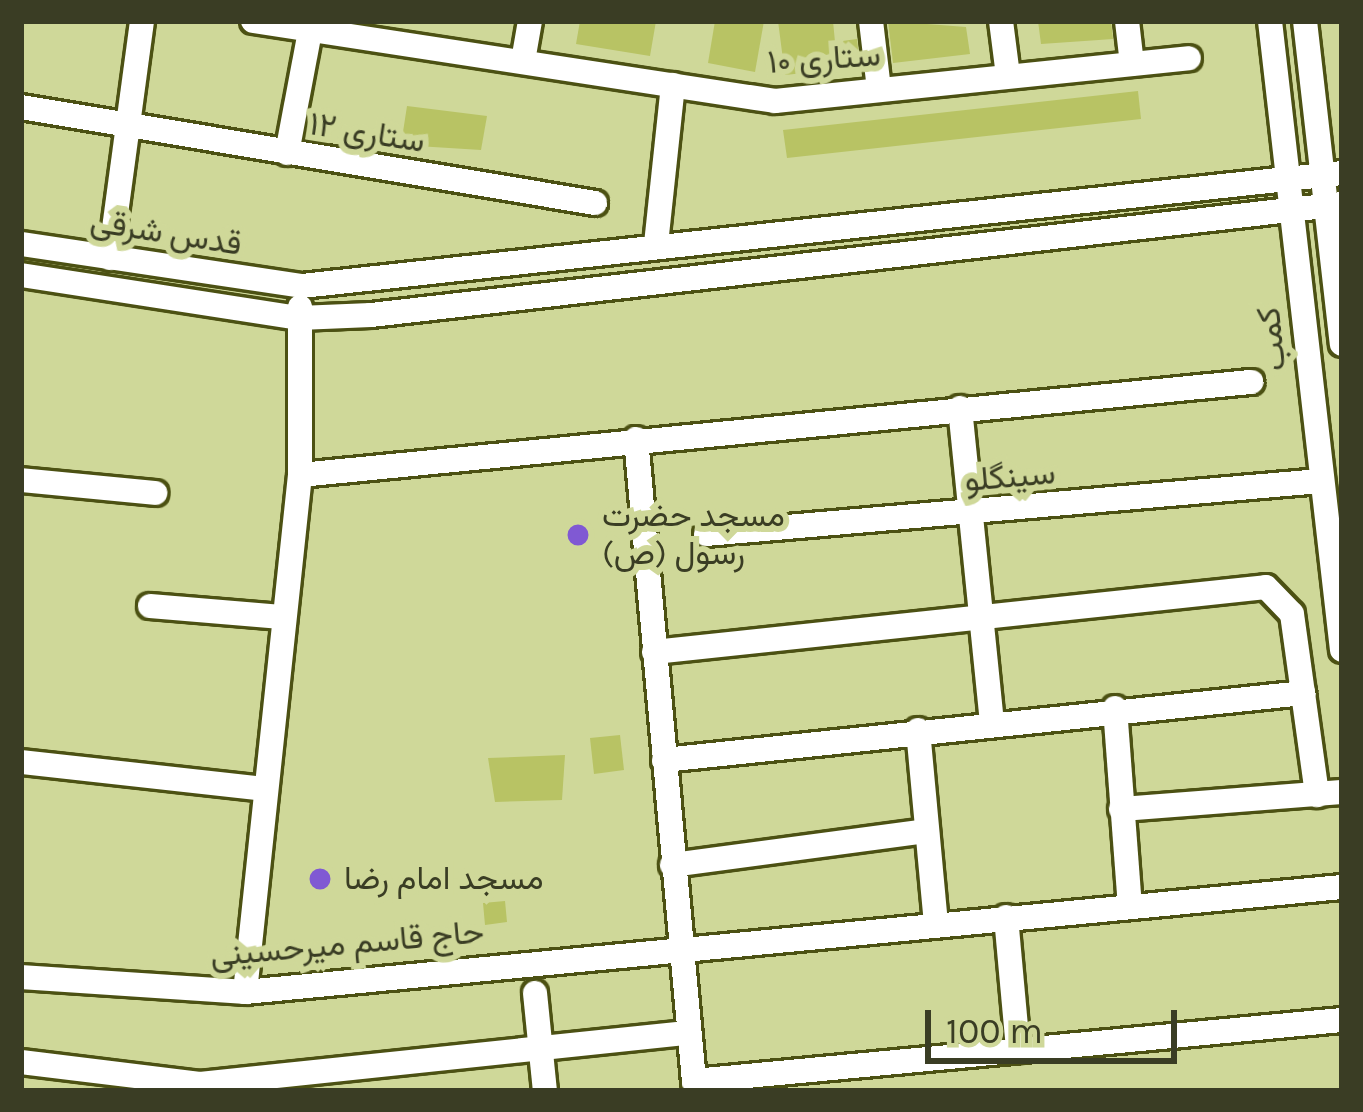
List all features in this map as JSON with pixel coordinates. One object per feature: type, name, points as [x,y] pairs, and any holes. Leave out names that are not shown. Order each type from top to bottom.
[{"type":"street","points":[[110,258],[142,21]]},
{"type":"street","name":"ستاری ۱۰","points":[[253,21],[311,25],[776,101],[1189,58]]},
{"type":"street","points":[[523,62],[530,21]]},
{"type":"street","points":[[871,21],[879,89]]},
{"type":"street","points":[[1001,21],[1008,76]]},
{"type":"street","points":[[1127,21],[1132,64]]},
{"type":"street","name":"کمب","points":[[1270,21],[1342,650]]},
{"type":"street","name":"کمب","points":[[1305,21],[1332,174],[1342,344]]},
{"type":"street","points":[[287,153],[311,25]]},
{"type":"street","points":[[656,244],[673,85]]},
{"type":"street","name":"ستاری ۱۲","points":[[21,107],[595,202]]},
{"type":"street","name":"قدس شرقی","points":[[26,244],[302,286],[1332,174]]},
{"type":"street","points":[[26,244],[23,275],[299,318],[1333,206]]},
{"type":"street","points":[[245,992],[300,475],[302,286]]},
{"type":"street","points":[[300,475],[1251,382]]},
{"type":"street","points":[[960,408],[992,721]]},
{"type":"street","points":[[636,439],[694,1086],[1342,1020]]},
{"type":"street","points":[[21,480],[155,494]]},
{"type":"street","name":"سینگلو","points":[[706,534],[1320,481]]},
{"type":"street","points":[[654,652],[1266,587],[1288,600],[1329,794],[1121,809]]},
{"type":"street","points":[[150,606],[282,617]]},
{"type":"street","points":[[664,760],[1115,708],[1304,693]]},
{"type":"street","points":[[1115,708],[1130,906]]},
{"type":"street","points":[[918,730],[936,923]]},
{"type":"street","points":[[21,762],[266,789]]},
{"type":"street","points":[[672,866],[927,831]]},
{"type":"street","name":"حاج قاسم میرحسینی","points":[[21,977],[245,992],[679,946],[1342,887]]},
{"type":"street","points":[[1006,917],[1018,1050]]},
{"type":"street","points":[[536,993],[544,1091]]},
{"type":"street","points":[[21,1062],[200,1087],[688,1033]]},
{"type":"building","points":[[580,21],[656,21],[650,56],[576,44]]},
{"type":"building","points":[[715,21],[764,21],[755,72],[708,63]]},
{"type":"building","points":[[778,21],[833,21],[835,42],[857,39],[860,67],[785,75]]},
{"type":"building","points":[[888,21],[966,27],[970,54],[893,63]]},
{"type":"building","points":[[1038,21],[1111,21],[1113,39],[1041,44]]},
{"type":"building","points":[[1138,91],[1141,119],[787,158],[783,130]]},
{"type":"building","points":[[407,106],[487,116],[481,150],[401,145]]},
{"type":"building","points":[[620,735],[624,770],[594,774],[590,738]]},
{"type":"building","points":[[565,755],[562,800],[495,802],[488,758]]},
{"type":"building","points":[[505,901],[507,922],[485,925],[483,903]]},
{"type":"place","name":"مسجد حضرت رسول (ص)","points":[[578,535]]},
{"type":"place","name":"مسجد امام رضا","points":[[320,879]]}]
